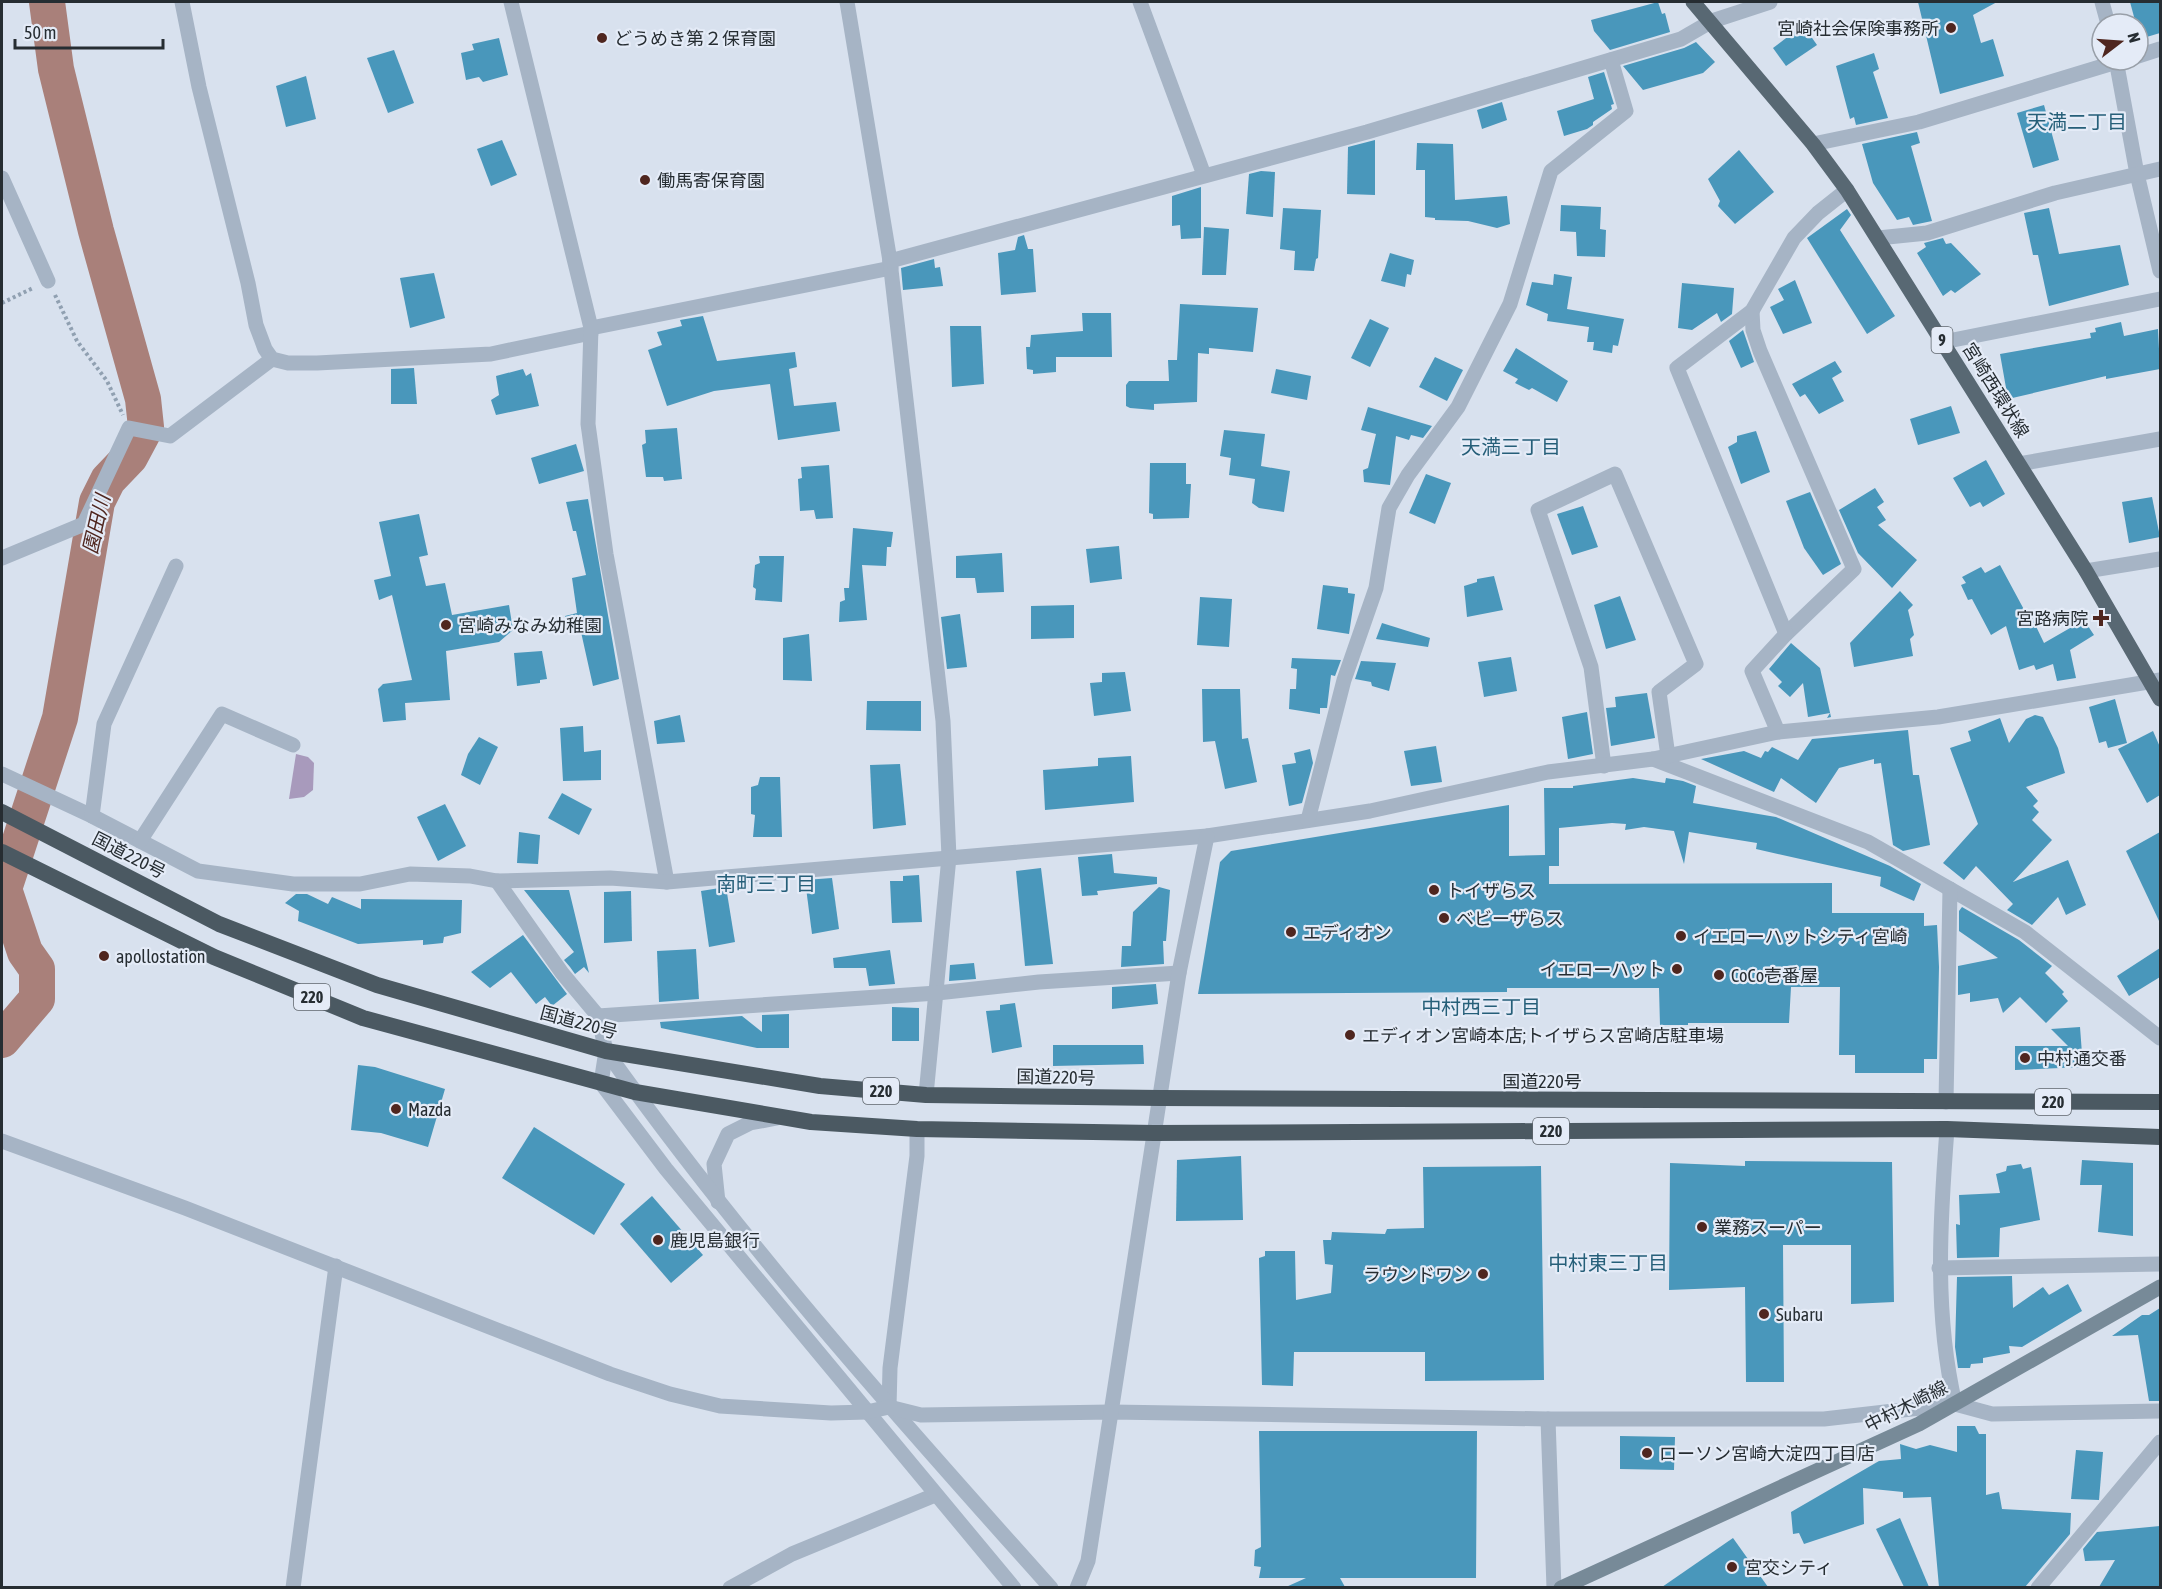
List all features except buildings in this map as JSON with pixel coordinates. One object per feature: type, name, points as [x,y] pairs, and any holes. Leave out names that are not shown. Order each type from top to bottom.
[{"type":"highway","name":"国道220号","points":[[2,812],[230,928],[377,985],[606,1051],[820,1086],[926,1095],[1160,1098],[2160,1102]]},
{"type":"highway","name":"220","points":[[2,852],[214,957],[363,1018],[635,1092],[811,1122],[917,1129],[1154,1133],[1947,1129],[2160,1137]]},
{"type":"main road","name":"宮崎西環状線","points":[[1693,2],[1712,21],[1814,144],[1847,190],[2155,681],[2160,699]]},
{"type":"main road","name":"中村木崎線","points":[[1561,1587],[1919,1424],[2160,1287]]},
{"type":"street","points":[[182,2],[198,87],[248,283],[256,325],[265,349],[272,358],[288,363],[490,354],[890,264],[1204,175],[1367,132],[1611,60],[1681,39],[1712,21],[1770,2]]},
{"type":"street","points":[[511,2],[591,331],[588,424],[606,554],[667,882]]},
{"type":"street","points":[[847,2],[890,264],[943,721],[949,857],[926,1095]]},
{"type":"street","points":[[1140,2],[1204,175]]},
{"type":"street","points":[[1308,820],[1344,680],[1376,588],[1389,508],[1408,475],[1458,407],[1510,304],[1551,171],[1626,111],[1611,60]]},
{"type":"street","points":[[1814,144],[1919,122],[2090,70]]},
{"type":"street","points":[[2121,72],[2137,174],[2160,271]]},
{"type":"street","points":[[1878,238],[1927,233],[2055,193],[2160,169]]},
{"type":"street","points":[[2,178],[48,281]]},
{"type":"street","points":[[1786,634],[1677,368],[1752,311],[1794,238],[1818,213],[1847,190]]},
{"type":"street","points":[[1943,342],[2160,299]]},
{"type":"street","points":[[1752,311],[1753,330],[1760,351],[1854,569],[1786,634],[1752,671],[1778,732]]},
{"type":"street","points":[[2,558],[84,524],[133,429],[170,436],[272,358]]},
{"type":"street","points":[[2019,465],[2160,439]]},
{"type":"street","points":[[1604,766],[1591,667],[1539,510],[1615,474],[1696,664],[1659,692],[1668,756]]},
{"type":"street","points":[[2086,571],[2160,559]]},
{"type":"street","points":[[92,816],[104,724],[176,566]]},
{"type":"street","points":[[2,774],[92,816],[198,871],[293,884],[360,884],[410,874],[470,876],[497,881],[610,878],[667,882],[949,857],[1076,849],[1206,836],[1370,811],[1548,772],[1653,759],[1778,732],[1938,717],[2155,681]]},
{"type":"street","points":[[140,841],[222,714],[293,745]]},
{"type":"street","points":[[1653,759],[1868,842],[2025,932],[2160,1038]]},
{"type":"street","points":[[1077,1587],[1088,1561],[1179,973],[1206,836]]},
{"type":"street","points":[[497,881],[562,973],[598,1016],[606,1051],[601,1083],[666,1168],[934,1495],[1014,1587]]},
{"type":"street","points":[[1946,1102],[1950,889]]},
{"type":"street","points":[[598,1016],[937,993],[1039,982],[1179,973]]},
{"type":"street","points":[[606,1051],[718,1202],[889,1407],[1051,1587]]},
{"type":"street","points":[[718,1202],[714,1164],[728,1134],[750,1123],[780,1117]]},
{"type":"street","points":[[889,1407],[890,1368],[917,1156],[917,1129]]},
{"type":"street","points":[[1947,1129],[1941,1203],[1940,1268],[1946,1365],[1955,1404]]},
{"type":"street","points":[[5,1142],[336,1266],[610,1374],[670,1394],[720,1406],[766,1411],[867,1412],[889,1407],[921,1414],[1111,1412],[1548,1419],[1824,1419],[1955,1404],[1992,1414],[2160,1411]]},
{"type":"street","points":[[1940,1268],[2160,1263]]},
{"type":"street","points":[[292,1587],[336,1266]]},
{"type":"street","points":[[1548,1419],[1554,1587]]},
{"type":"street","points":[[2038,1587],[2160,1442]]},
{"type":"street","points":[[730,1587],[792,1554],[934,1495]]},
{"type":"path","points":[[2,303],[48,281],[77,341],[107,381],[133,429]]},
{"type":"shaded area","points":[[296,754],[308,757],[314,763],[313,790],[304,797],[289,799]]},
{"type":"waterway","name":"園田川","points":[[2,1040],[37,999],[37,969],[25,952],[4,889],[60,718],[97,502],[108,480],[130,457],[146,427],[143,399],[96,231],[56,69],[47,2]]},
{"type":"place","name":"宮崎社会保険事務所","points":[[1951,28]]},
{"type":"place","name":"どうめき第２保育園","points":[[602,38]]},
{"type":"place","name":"働馬寄保育園","points":[[645,180]]},
{"type":"place","name":"宮路病院","points":[[2101,618]]},
{"type":"place","name":"宮崎みなみ幼稚園","points":[[446,625]]},
{"type":"place","name":"トイザらス","points":[[1434,890]]},
{"type":"place","name":"ベビーザらス","points":[[1444,918]]},
{"type":"place","name":"エディオン","points":[[1291,932]]},
{"type":"place","name":"イエローハットシティ宮崎","points":[[1681,936]]},
{"type":"place","name":"apollostation","points":[[104,956]]},
{"type":"place","name":"イエローハット","points":[[1677,969]]},
{"type":"place","name":"CoCo壱番屋","points":[[1719,975]]},
{"type":"place","name":"エディオン宮崎本店;トイザらス宮崎店駐車場","points":[[1350,1035]]},
{"type":"place","name":"中村通交番","points":[[2025,1058]]},
{"type":"place","name":"Mazda","points":[[396,1109]]},
{"type":"place","name":"業務スーパー","points":[[1702,1227]]},
{"type":"place","name":"鹿児島銀行","points":[[658,1240]]},
{"type":"place","name":"ラウンドワン","points":[[1483,1274]]},
{"type":"place","name":"Subaru","points":[[1764,1314]]},
{"type":"place","name":"ローソン宮崎大淀四丁目店","points":[[1647,1453]]},
{"type":"place","name":"宮交シティ","points":[[1732,1567]]},
{"type":"district","name":"天満二丁目","points":[[2077,121]]},
{"type":"district","name":"天満三丁目","points":[[1511,446]]},
{"type":"district","name":"南町三丁目","points":[[766,883]]},
{"type":"district","name":"中村西三丁目","points":[[1481,1006]]},
{"type":"district","name":"中村東三丁目","points":[[1608,1262]]}]
